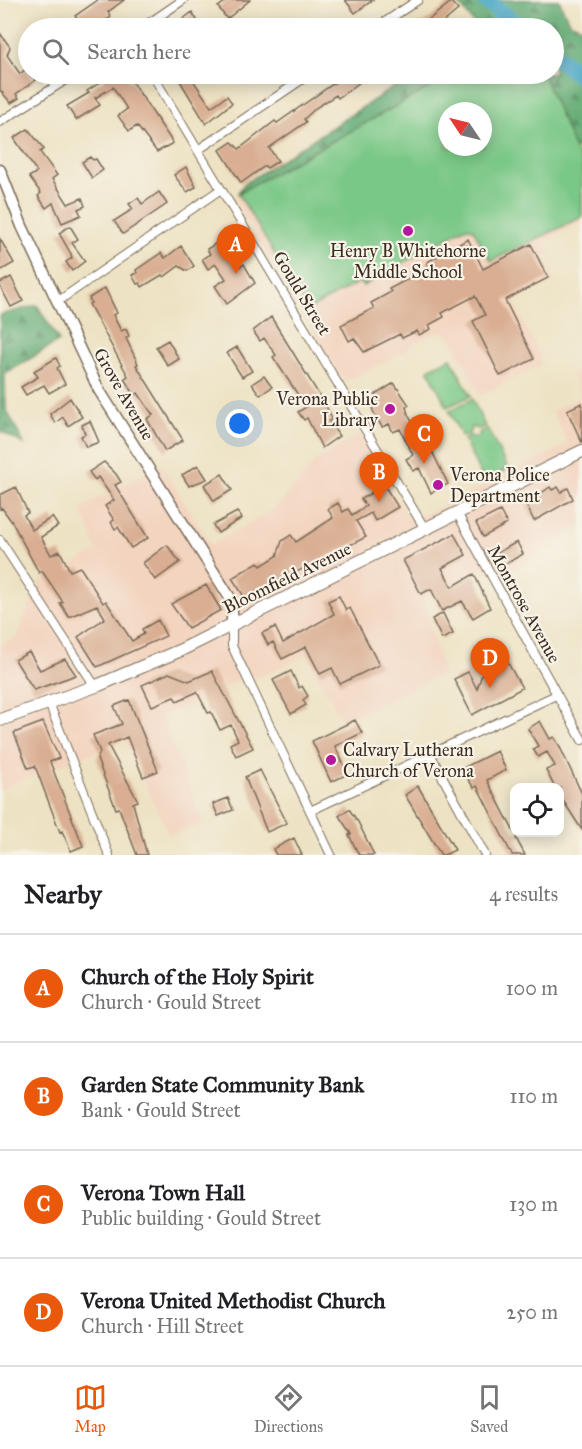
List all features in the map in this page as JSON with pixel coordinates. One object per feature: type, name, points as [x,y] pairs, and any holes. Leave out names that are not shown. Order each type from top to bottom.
[{"type":"main road","name":"Bloomfield Avenue","points":[[0,720],[95,686],[232,626],[582,451]]},
{"type":"street","points":[[157,18],[183,0]]},
{"type":"street","points":[[391,18],[418,0]]},
{"type":"street","points":[[0,123],[60,84]]},
{"type":"street","name":"Gould Street","points":[[158,84],[425,529]]},
{"type":"street","points":[[198,150],[295,84]]},
{"type":"street","name":"Grove Avenue","points":[[0,170],[57,302],[99,390],[232,601],[232,626]]},
{"type":"street","points":[[57,302],[221,189]]},
{"type":"street","name":"Montrose Avenue","points":[[458,513],[582,740]]},
{"type":"street","points":[[0,540],[95,686]]},
{"type":"street","points":[[232,626],[232,646],[331,855]]},
{"type":"street","points":[[310,811],[556,694]]},
{"type":"street","points":[[49,703],[109,855]]},
{"type":"street","points":[[430,754],[485,855]]},
{"type":"shaded area","name":"Henry B Whitehorne Middle School","points":[[436,84],[547,84],[582,165],[582,222],[545,241],[551,252],[542,257],[554,281],[516,301],[515,305],[540,356],[540,366],[480,395],[451,337],[441,331],[415,342],[398,356],[344,382],[233,197]]},
{"type":"shaded area","points":[[582,369],[582,526],[500,577],[478,570],[423,598],[443,674],[343,722],[307,655],[259,677],[247,677],[161,716],[203,823],[169,836],[125,741],[23,779],[0,790],[0,645],[16,638],[40,582],[97,551],[81,508],[161,464],[211,545],[276,508],[317,460],[360,434],[409,519],[444,506],[568,444],[552,411],[581,396],[571,374]]},
{"type":"green space","points":[[456,0],[559,0],[569,22],[582,27],[582,148],[574,147],[547,84],[564,84],[564,18],[470,18]]},
{"type":"green space","points":[[399,84],[436,84],[238,193],[244,184]]},
{"type":"green space","name":"Henry B Whitehorne Middle School","points":[[436,84],[547,84],[582,165],[582,217],[491,261],[473,229],[466,227],[363,286],[359,282],[308,310],[238,193]]},
{"type":"green space","points":[[37,305],[59,341],[5,374],[6,409],[24,444],[0,431],[0,315]]},
{"type":"green space","points":[[451,358],[471,396],[447,407],[428,369]]},
{"type":"green space","points":[[472,399],[485,426],[479,429],[472,427],[469,434],[462,437],[449,411]]},
{"type":"green space","points":[[487,428],[508,469],[484,481],[464,440],[470,436],[477,438],[480,432]]},
{"type":"building","points":[[98,0],[124,0],[108,12],[110,18],[76,18],[75,16]]},
{"type":"building","points":[[228,0],[250,0],[228,18],[218,7]]},
{"type":"building","points":[[345,0],[373,0],[355,13]]},
{"type":"building","points":[[451,2],[458,10],[448,18],[431,18]]},
{"type":"building","points":[[192,12],[196,18],[184,18]]},
{"type":"building","points":[[0,33],[10,47],[7,55],[18,71],[18,84],[30,84],[16,94],[19,98],[11,103],[0,90]]},
{"type":"building","points":[[98,84],[134,84],[173,143],[157,152],[137,126],[129,131],[118,116],[127,109],[113,87],[95,98],[100,105],[76,120],[67,106],[89,93],[87,91]]},
{"type":"building","points":[[182,84],[196,84],[211,107],[227,96],[232,103],[206,124]]},
{"type":"building","points":[[333,84],[357,84],[338,98],[336,95],[317,107],[304,119],[306,122],[269,148],[278,161],[267,168],[265,166],[241,183],[220,150],[232,142],[239,149],[275,121],[277,123]]},
{"type":"building","points":[[28,129],[44,149],[40,152],[57,175],[52,179],[68,204],[82,198],[85,206],[78,209],[81,215],[62,223],[53,203],[46,208],[38,196],[41,193],[29,177],[37,172],[14,138]]},
{"type":"building","points":[[90,157],[93,160],[96,159],[103,170],[92,178],[82,162]]},
{"type":"building","points":[[186,167],[196,187],[187,192],[174,175]]},
{"type":"building","points":[[159,192],[167,204],[123,234],[114,221],[133,209],[129,204],[138,198],[142,204]]},
{"type":"building","points":[[70,226],[78,239],[72,243],[85,261],[72,271],[66,262],[72,258],[71,254],[59,233]]},
{"type":"building","points":[[0,239],[14,263],[0,271]]},
{"type":"building","name":"Henry B Whitehorne Middle School","points":[[468,239],[483,269],[531,244],[548,278],[505,300],[534,359],[500,376],[473,321],[485,315],[475,296],[442,313],[444,317],[429,325],[431,329],[419,335],[417,331],[402,338],[400,334],[364,352],[354,338],[349,341],[341,325],[374,308],[371,303],[391,292],[389,289],[429,268],[427,262]]},
{"type":"building","points":[[221,240],[239,267],[244,264],[255,283],[227,304],[215,286],[226,279],[216,264],[208,269],[202,259],[210,254],[207,249]]},
{"type":"building","points":[[181,246],[194,266],[187,271],[179,266],[164,277],[162,275],[142,287],[140,283],[137,284],[132,275],[137,273],[136,270],[161,253],[165,258]]},
{"type":"building","points":[[11,277],[23,301],[11,307],[0,283]]},
{"type":"building","points":[[105,288],[117,313],[113,315],[121,331],[126,329],[129,336],[126,338],[138,364],[136,365],[183,440],[165,451],[147,419],[153,415],[138,393],[135,395],[124,379],[128,376],[89,304],[91,303],[89,298]]},
{"type":"building","points":[[271,317],[326,406],[332,419],[329,421],[339,436],[322,448],[307,418],[304,420],[298,412],[306,407],[273,357],[276,355],[264,338],[260,341],[253,331]]},
{"type":"building","points":[[168,340],[179,359],[168,366],[156,347]]},
{"type":"building","points":[[237,347],[252,371],[242,377],[227,353]]},
{"type":"building","points":[[56,358],[60,366],[57,368],[65,384],[49,393],[44,385],[26,395],[21,387],[38,377],[34,371]]},
{"type":"building","points":[[264,376],[272,387],[260,395],[252,384]]},
{"type":"building","points":[[394,383],[409,405],[406,407],[408,414],[418,434],[422,431],[448,484],[431,493],[419,468],[413,471],[406,459],[413,455],[400,429],[393,432],[389,424],[382,427],[373,411],[372,407],[379,403],[375,395]]},
{"type":"building","points":[[70,398],[82,417],[68,426],[63,417],[55,423],[50,414]]},
{"type":"building","points":[[582,403],[582,443],[567,410]]},
{"type":"building","points":[[90,421],[99,442],[86,447],[81,436],[85,434],[82,425]]},
{"type":"building","points":[[104,462],[121,482],[115,485],[148,538],[131,548],[118,527],[115,529],[111,522],[114,520],[105,506],[114,500],[98,477],[95,480],[89,472]]},
{"type":"building","points":[[198,465],[207,479],[189,486],[182,475]]},
{"type":"building","points":[[222,474],[232,490],[214,501],[204,485]]},
{"type":"building","points":[[384,485],[398,507],[375,521],[371,513],[356,521],[366,537],[245,598],[232,578],[258,562],[261,566],[277,556],[282,541],[291,535],[296,542],[333,518],[328,509],[338,503],[343,512],[348,509],[352,515],[366,506],[361,499]]},
{"type":"building","points":[[16,487],[28,513],[24,515],[32,530],[52,517],[58,526],[41,537],[51,555],[60,551],[70,571],[80,567],[103,603],[106,601],[132,641],[144,634],[142,629],[158,620],[166,636],[97,667],[78,637],[105,618],[97,605],[69,617],[60,603],[63,602],[42,571],[39,573],[12,522],[2,508],[0,509],[0,495]]},
{"type":"building","points":[[550,487],[552,490],[558,487],[561,492],[568,488],[573,499],[534,521],[526,504]]},
{"type":"building","points":[[500,511],[507,524],[483,537],[476,523]]},
{"type":"building","points":[[237,512],[242,518],[218,533],[213,525]]},
{"type":"building","points":[[454,534],[466,555],[442,568],[452,587],[474,574],[490,608],[473,618],[462,601],[442,611],[431,589],[421,594],[403,560]]},
{"type":"building","points":[[517,542],[523,554],[500,567],[493,555]]},
{"type":"building","points":[[167,545],[180,562],[155,580],[143,563]]},
{"type":"building","points":[[206,585],[221,610],[188,628],[171,604]]},
{"type":"building","points":[[339,596],[346,610],[350,608],[379,665],[340,684],[332,668],[320,674],[306,647],[282,659],[273,642],[268,645],[262,633],[275,627],[283,643],[334,614],[328,601]]},
{"type":"building","points":[[443,613],[453,634],[442,639],[432,619]]},
{"type":"building","points":[[496,642],[522,688],[472,715],[454,679],[468,672],[477,689],[482,674],[493,669],[483,650]]},
{"type":"building","points":[[29,652],[40,670],[65,659],[76,675],[34,690],[15,660]]},
{"type":"building","points":[[212,671],[253,748],[236,756],[230,744],[238,740],[231,725],[220,730],[197,692],[177,701],[174,697],[152,706],[142,685],[169,673],[189,681]]},
{"type":"building","points":[[291,671],[299,688],[302,686],[308,696],[303,700],[306,705],[291,714],[273,680]]},
{"type":"building","points":[[129,700],[158,771],[143,777],[127,737],[108,745],[138,801],[133,803],[147,855],[137,855],[119,808],[116,809],[97,759],[100,752],[93,735],[122,724],[114,706]]},
{"type":"building","name":"Calvary Lutheran Church of Verona","points":[[355,720],[362,733],[335,746],[348,774],[331,782],[312,741]]},
{"type":"building","points":[[540,721],[550,739],[554,737],[559,745],[582,794],[582,830],[564,802],[564,783],[552,783],[546,770],[555,766],[547,752],[538,757],[533,749],[538,746],[528,729]]},
{"type":"building","points":[[43,722],[59,758],[50,762],[83,846],[71,851],[62,831],[60,832],[35,766],[28,768],[14,733]]},
{"type":"building","points":[[497,751],[506,770],[487,780],[510,824],[510,837],[518,837],[516,838],[525,855],[512,855],[477,786],[474,788],[461,769]]},
{"type":"building","points":[[260,770],[287,823],[267,832],[245,777]]},
{"type":"building","points":[[418,786],[455,850],[441,855],[405,795]]},
{"type":"building","points":[[228,798],[233,810],[218,816],[213,804]]},
{"type":"building","points":[[349,809],[374,855],[359,855],[349,835],[351,834],[339,816]]},
{"type":"building","points":[[294,838],[302,855],[276,855],[273,849]]},
{"type":"waterway","points":[[485,0],[508,18]]},
{"type":"waterway","points":[[564,63],[582,77]]},
{"type":"place","name":"Henry B Whitehorne Middle School","points":[[408,231]]},
{"type":"place","name":"Church of the Holy Spirit","points":[[236,274]]},
{"type":"place","name":"Verona Public Library","points":[[390,409]]},
{"type":"place","name":"Verona Town Hall","points":[[424,464]]},
{"type":"place","name":"Verona Police Department","points":[[438,485]]},
{"type":"place","name":"Garden State Community Bank","points":[[379,502]]},
{"type":"place","name":"Verona United Methodist Church","points":[[490,688]]},
{"type":"place","name":"Calvary Lutheran Church of Verona","points":[[331,760]]}]
